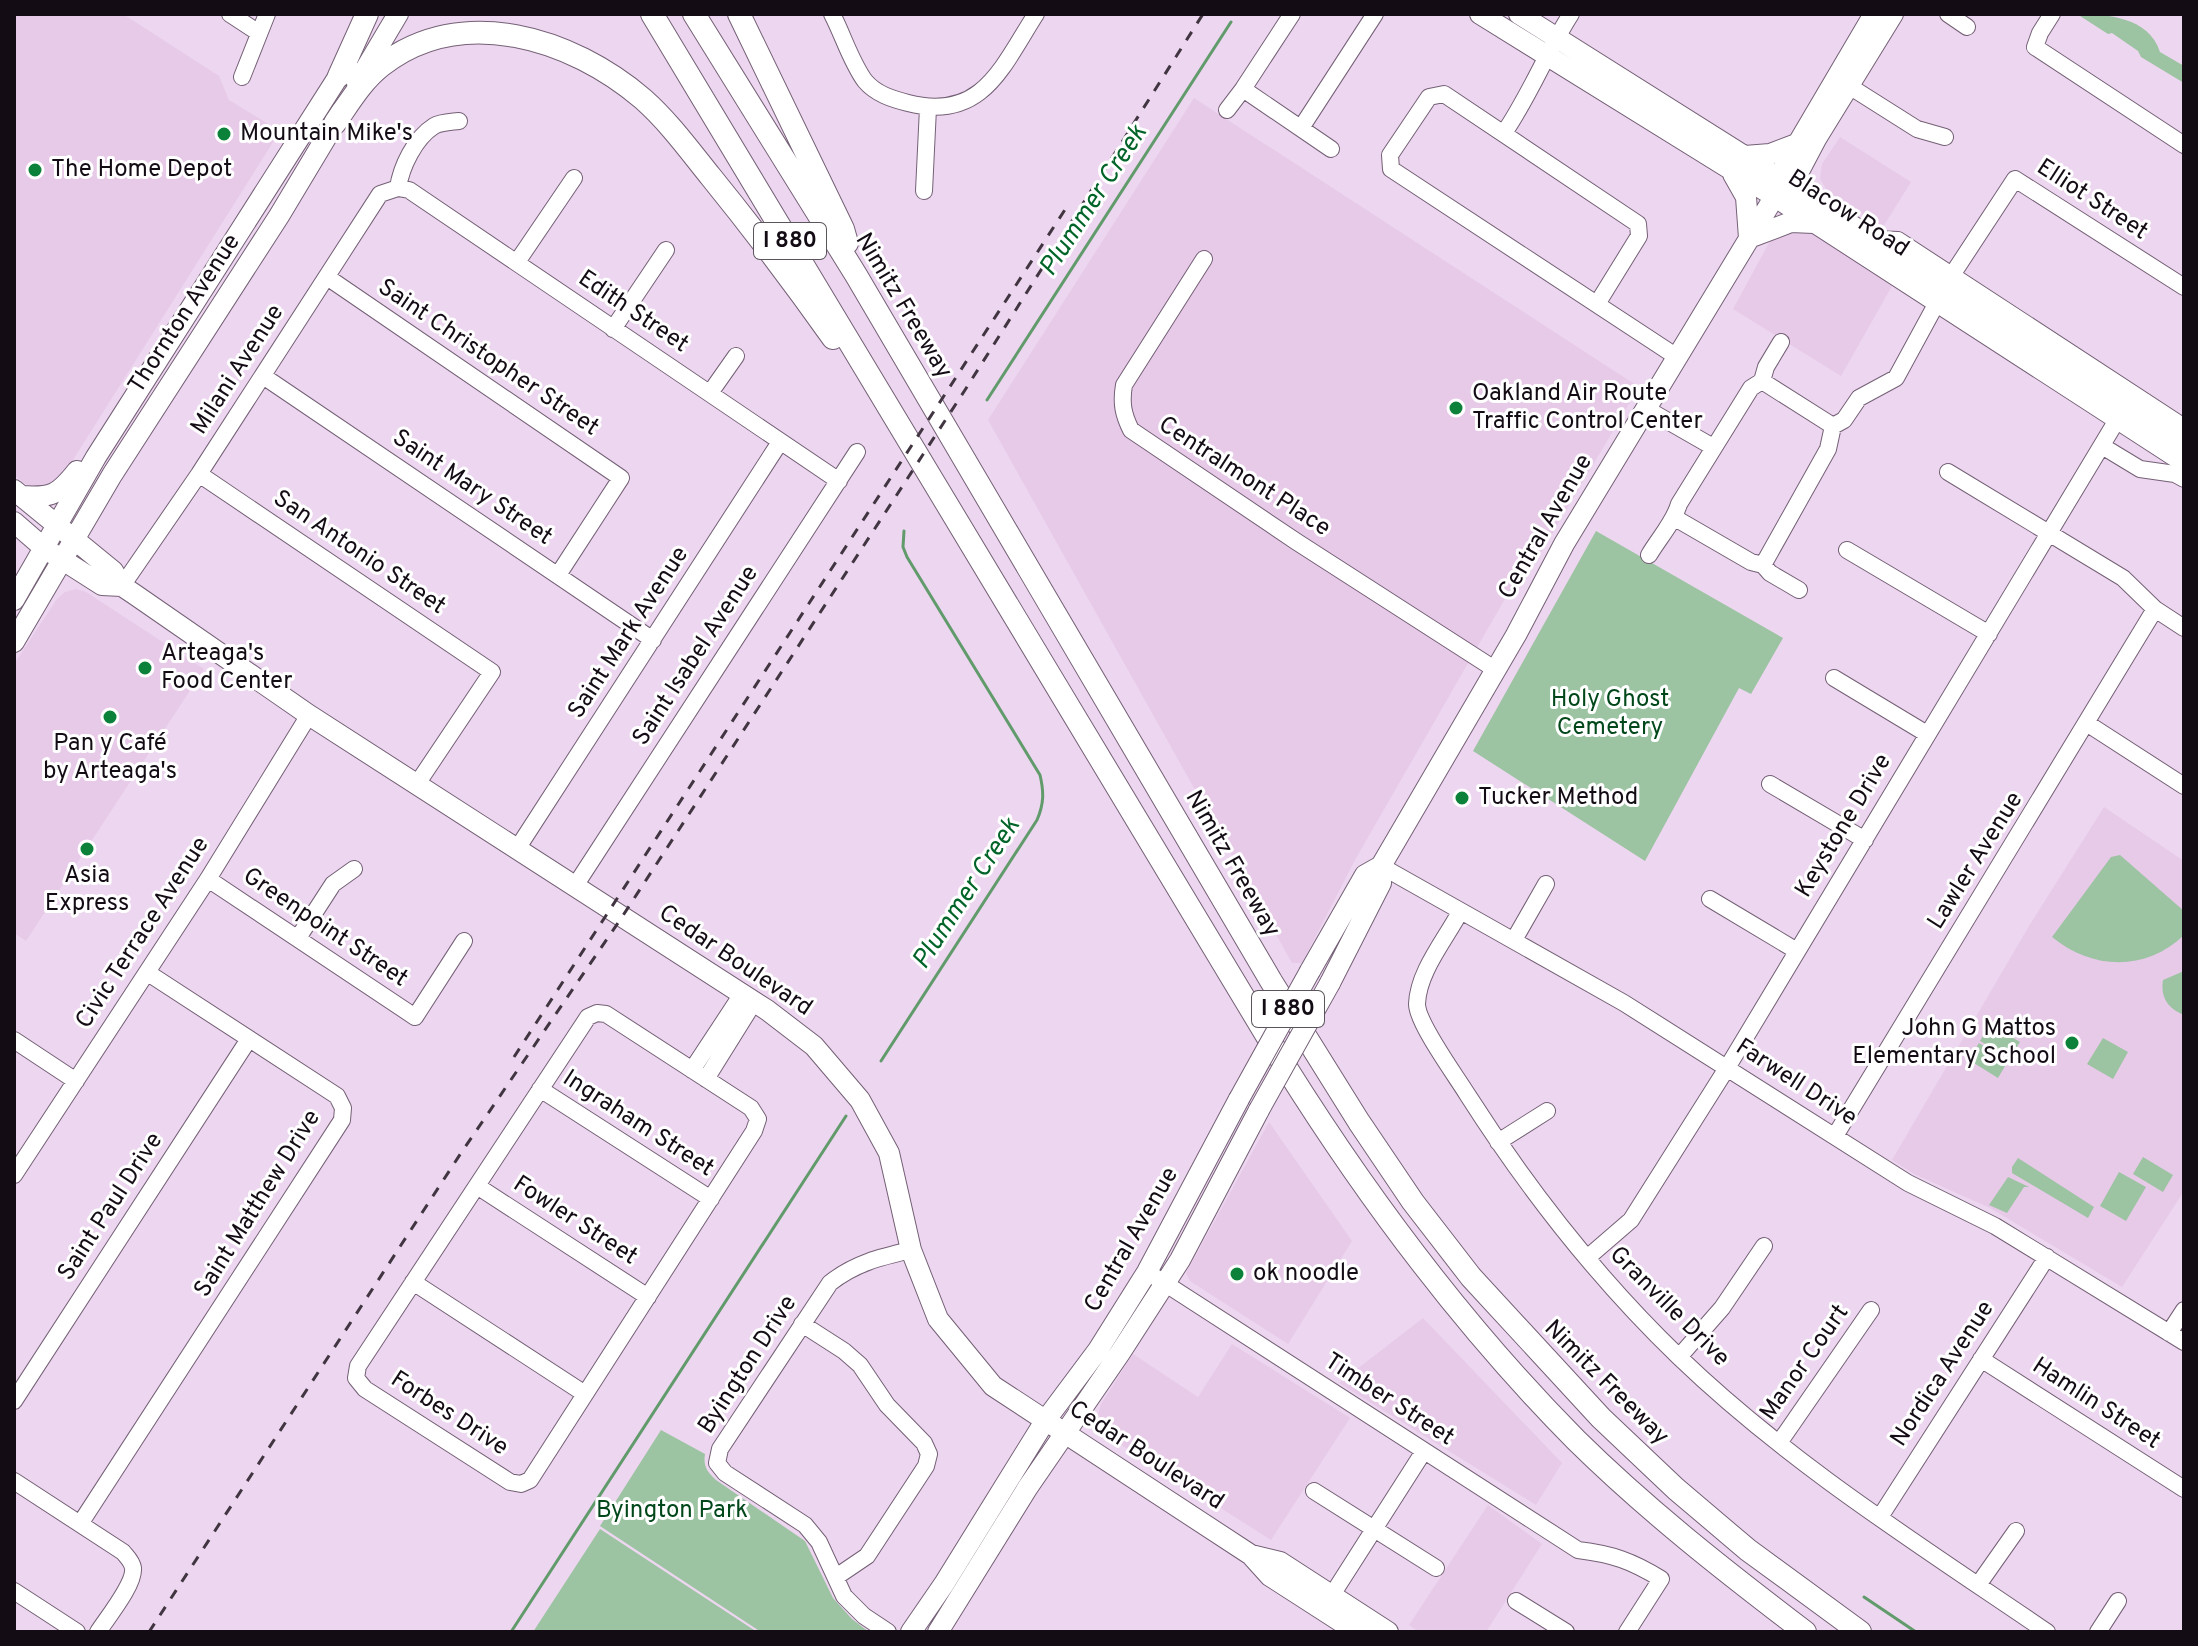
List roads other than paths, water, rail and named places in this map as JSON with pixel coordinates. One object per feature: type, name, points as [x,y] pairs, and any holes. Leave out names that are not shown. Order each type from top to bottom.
[{"type":"highway","points":[[339,76],[367,14]]},
{"type":"highway","name":"I 880","points":[[652,14],[928,468],[1285,1066],[1389,1221],[1509,1369],[1578,1441],[1729,1575],[1805,1632]]},
{"type":"highway","name":"Nimitz Freeway","points":[[694,14],[856,275],[1271,981],[1351,1111],[1413,1202],[1471,1277],[1601,1418],[1676,1489],[1748,1550],[1860,1632]]},
{"type":"highway","points":[[739,14],[843,229],[856,275]]},
{"type":"highway","points":[[335,123],[363,82],[381,66],[421,42],[443,35],[464,32],[514,36],[540,42],[586,61],[643,100],[691,152],[767,246],[928,468]]},
{"type":"main road","name":"Thornton Avenue","points":[[14,600],[96,457],[377,14]]},
{"type":"main road","name":"Thornton Avenue","points":[[14,642],[112,475],[279,216],[398,14]]},
{"type":"main road","name":"Blacow Road","points":[[1480,14],[1551,46],[1737,162],[1782,185],[1819,215],[1945,288]]},
{"type":"main road","name":"Blacow Road","points":[[1519,14],[1551,46]]},
{"type":"main road","name":"Central Avenue","points":[[938,1632],[1063,1433],[1120,1353],[1239,1099],[1310,971],[1365,875],[1381,866],[1496,670],[1540,585],[1749,238],[1782,185],[1797,175],[1805,146],[1874,14]]},
{"type":"main road","name":"Central Avenue","points":[[1805,146],[1849,86],[1893,14]]},
{"type":"main road","points":[[1805,146],[1819,215],[1749,238],[1746,197],[1737,162],[1805,146]]},
{"type":"main road","name":"Blacow Road","points":[[1819,215],[1874,239],[2122,412],[2184,462]]},
{"type":"main road","name":"Blacow Road","points":[[2122,412],[2184,443]]},
{"type":"main road","points":[[18,493],[43,497],[54,494],[63,489],[84,462],[96,457]]},
{"type":"main road","name":"Cedar Boulevard","points":[[18,493],[113,571],[122,586],[309,715],[748,998],[814,1046],[860,1100],[889,1153],[911,1250],[938,1319],[993,1386],[1251,1555],[1270,1576],[1357,1632]]},
{"type":"main road","name":"Cedar Boulevard","points":[[14,522],[44,548],[102,585],[122,586]]},
{"type":"main road","name":"Central Avenue","points":[[911,1632],[1045,1421],[1156,1278],[1180,1260],[1330,983],[1381,883],[1381,866]]},
{"type":"main road","name":"Cedar Boulevard","points":[[1251,1555],[1280,1562],[1388,1632]]},
{"type":"street","points":[[230,14],[259,33]]},
{"type":"street","points":[[242,77],[267,14]]},
{"type":"street","points":[[837,16],[865,80],[879,93],[928,108],[955,107],[981,93],[997,76],[1036,14]]},
{"type":"street","points":[[1227,110],[1292,14]]},
{"type":"street","points":[[1301,128],[1375,14]]},
{"type":"street","points":[[1504,133],[1522,107],[1551,46],[1571,14]]},
{"type":"street","points":[[1948,14],[1967,27]]},
{"type":"street","points":[[2052,14],[2035,47],[2184,145]]},
{"type":"street","points":[[1849,86],[1917,129],[1945,137]]},
{"type":"street","points":[[1243,89],[1331,149]]},
{"type":"street","points":[[1597,304],[1639,236],[1640,227],[1444,94],[1429,97],[1390,155],[1391,169],[1677,357]]},
{"type":"street","points":[[924,191],[928,108]]},
{"type":"street","points":[[398,188],[406,158],[432,127],[459,121]]},
{"type":"street","points":[[517,262],[574,178]]},
{"type":"street","name":"Elliot Street","points":[[1945,288],[2015,179],[2184,287]]},
{"type":"street","name":"Edith Street","points":[[398,188],[409,190],[839,481]]},
{"type":"street","name":"Milani Avenue","points":[[122,586],[199,474],[380,194],[398,188]]},
{"type":"street","points":[[613,329],[666,250]]},
{"type":"street","name":"Centralmont Place","points":[[1204,259],[1124,385],[1121,400],[1123,415],[1131,430],[1496,670]]},
{"type":"street","name":"Saint Christopher Street","points":[[327,277],[621,478],[558,575]]},
{"type":"street","points":[[1763,565],[1828,449],[1833,426],[1844,420],[1859,398],[1896,378],[1945,288]]},
{"type":"street","name":"Blacow Road","points":[[1945,288],[2184,427]]},
{"type":"street","points":[[1649,555],[1666,526],[1675,518],[1679,504],[1751,388],[1762,381],[1766,367],[1781,342]]},
{"type":"street","points":[[710,393],[736,356]]},
{"type":"street","name":"Saint Mary Street","points":[[263,376],[653,640]]},
{"type":"street","points":[[1762,381],[1833,426]]},
{"type":"street","points":[[1645,408],[1713,447]]},
{"type":"street","name":"Keystone Drive","points":[[1587,1258],[1631,1220],[1727,1068],[2122,412]]},
{"type":"street","name":"Saint Mark Avenue","points":[[517,849],[780,442]]},
{"type":"street","points":[[2102,446],[2140,469],[2175,474],[2184,479]]},
{"type":"street","name":"Saint Isabel Avenue","points":[[575,886],[857,452]]},
{"type":"street","points":[[1948,472],[2123,578],[2155,609],[2184,628]]},
{"type":"street","name":"San Antonio Street","points":[[199,474],[492,672],[417,784]]},
{"type":"street","points":[[1675,518],[1751,562],[1763,565],[1770,573],[1799,590]]},
{"type":"street","points":[[1847,550],[1989,634]]},
{"type":"street","name":"Lawler Avenue","points":[[1835,1136],[2088,724],[2155,609]]},
{"type":"street","points":[[1834,678],[1927,734]]},
{"type":"street","name":"Civic Terrace Avenue","points":[[14,1175],[148,973],[309,715]]},
{"type":"street","points":[[2088,724],[2184,786]]},
{"type":"street","points":[[1770,784],[1865,840]]},
{"type":"street","name":"Farwell Drive","points":[[1381,866],[1624,1003],[1908,1183],[1995,1226],[2184,1342]]},
{"type":"street","points":[[298,938],[333,884],[354,869]]},
{"type":"street","name":"Greenpoint Street","points":[[208,879],[415,1017],[464,941]]},
{"type":"street","points":[[1514,940],[1546,884]]},
{"type":"street","points":[[1710,899],[1797,951]]},
{"type":"street","name":"Granville Drive","points":[[1460,912],[1422,979],[1417,1007],[1427,1031],[1498,1142],[1587,1258],[1679,1357],[1779,1443],[2047,1632]]},
{"type":"street","name":"Saint Matthew Drive","points":[[80,1524],[342,1120],[343,1108],[337,1096],[148,973]]},
{"type":"street","points":[[699,1075],[748,998]]},
{"type":"street","name":"Forbes Drive","points":[[597,1013],[606,1014],[751,1108],[758,1119],[754,1131],[530,1480],[521,1484],[510,1482],[365,1389],[356,1378],[358,1366],[540,1089],[588,1017],[597,1013]]},
{"type":"street","name":"Saint Paul Drive","points":[[14,1401],[249,1039]]},
{"type":"street","points":[[14,1040],[76,1081]]},
{"type":"street","name":"Ingraham Street","points":[[540,1089],[711,1199]]},
{"type":"street","points":[[1498,1142],[1547,1111]]},
{"type":"street","name":"Fowler Street","points":[[477,1186],[648,1297]]},
{"type":"street","points":[[1679,1357],[1722,1308],[1764,1246]]},
{"type":"street","name":"Byington Drive","points":[[888,1632],[864,1616],[844,1596],[819,1542],[805,1525],[725,1473],[717,1463],[720,1449],[830,1283],[844,1271],[864,1262],[911,1250]]},
{"type":"street","name":"Nordica Avenue","points":[[1880,1517],[2047,1257]]},
{"type":"street","name":"Timber Street","points":[[1156,1278],[1578,1550],[1611,1554],[1638,1564],[1661,1579],[1627,1632]]},
{"type":"street","points":[[413,1282],[585,1394]]},
{"type":"street","name":"Manor Court","points":[[1779,1443],[1871,1310]]},
{"type":"street","points":[[2169,1333],[2184,1310]]},
{"type":"street","points":[[802,1324],[860,1365],[887,1405],[924,1443],[929,1454],[926,1466],[867,1556],[836,1577]]},
{"type":"street","name":"Hamlin Street","points":[[1981,1359],[2184,1489]]},
{"type":"street","points":[[1332,1595],[1424,1451]]},
{"type":"street","points":[[14,1481],[123,1552],[133,1567],[129,1583],[98,1632]]},
{"type":"street","points":[[1314,1491],[1436,1568]]},
{"type":"street","points":[[1978,1585],[2016,1531]]},
{"type":"street","points":[[14,1591],[77,1632]]},
{"type":"street","points":[[1516,1601],[1566,1632]]},
{"type":"street","points":[[2098,1632],[2118,1601]]},
{"type":"waterway","name":"Plummer Creek","points":[[987,400],[1231,22]]},
{"type":"waterway","name":"Plummer Creek","points":[[881,1061],[1037,820],[1043,798],[1040,775],[907,557],[903,547],[904,531]]},
{"type":"waterway","name":"Plummer Creek","points":[[511,1632],[846,1116]]},
{"type":"waterway","points":[[1864,1597],[1916,1632]]},
{"type":"railway","points":[[149,1632],[461,1153],[622,917],[965,390],[1203,14]]},
{"type":"railway","points":[[514,1057],[1070,202]]},
{"type":"place","name":"Mountain Mike's","points":[[224,134]]},
{"type":"place","name":"The Home Depot","points":[[35,170]]},
{"type":"place","name":"Oakland Air Route Traffic Control Center","points":[[1456,408]]},
{"type":"place","name":"Arteaga's Food Center","points":[[145,668]]},
{"type":"place","name":"Pan y Café by Arteaga's","points":[[110,717]]},
{"type":"place","name":"Tucker Method","points":[[1462,798]]},
{"type":"place","name":"Asia Express","points":[[87,849]]},
{"type":"place","name":"John G Mattos Elementary School","points":[[2072,1043]]},
{"type":"place","name":"ok noodle","points":[[1237,1274]]},
{"type":"park label","name":"Holy Ghost Cemetery","points":[[1610,714]]},
{"type":"park label","name":"Byington Park","points":[[672,1511]]}]
